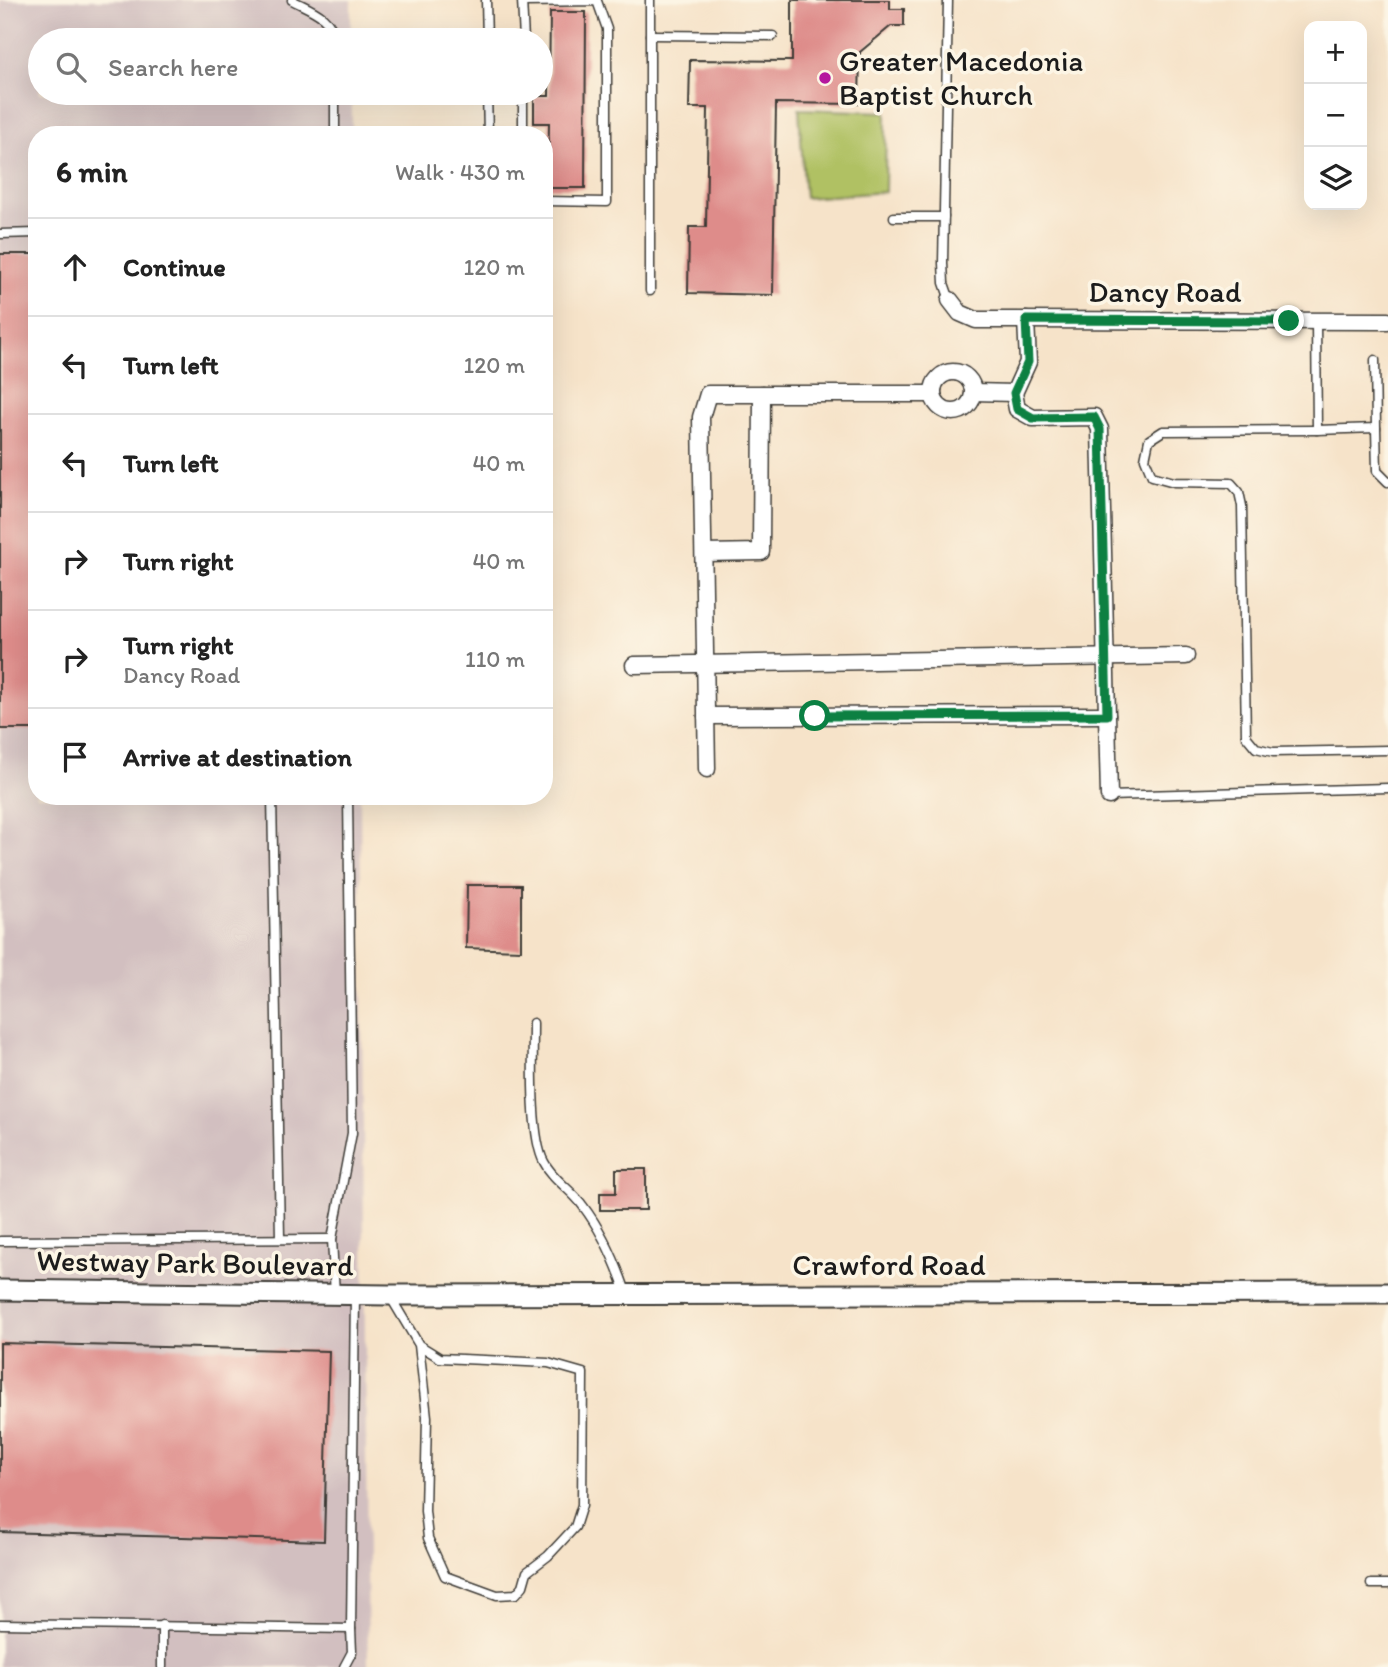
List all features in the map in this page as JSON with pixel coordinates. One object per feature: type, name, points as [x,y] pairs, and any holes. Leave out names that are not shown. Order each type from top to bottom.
[{"type":"street","name":"Dancy Road","points":[[950,300],[960,313],[976,320],[1388,321]]},
{"type":"street","points":[[1026,320],[1028,362],[1014,393],[1017,409],[1033,418],[1094,417],[1100,429],[1109,796]]},
{"type":"street","points":[[953,372],[965,376],[974,393],[969,405],[958,412],[944,411],[933,394],[936,382],[953,372]]},
{"type":"street","points":[[974,393],[1014,393]]},
{"type":"street","points":[[707,769],[701,417],[708,394],[933,394]]},
{"type":"street","points":[[704,554],[761,552],[762,394]]},
{"type":"street","points":[[634,665],[1186,656]]},
{"type":"street","points":[[706,716],[1107,715]]},
{"type":"street","name":"Westway Park Boulevard","points":[[0,1290],[389,1295]]},
{"type":"street","name":"Crawford Road","points":[[389,1295],[1388,1293]]},
{"type":"lane","points":[[292,0],[325,17],[332,28]]},
{"type":"lane","points":[[486,0],[487,28]]},
{"type":"lane","points":[[650,0],[650,291]]},
{"type":"lane","points":[[948,0],[944,283],[950,300]]},
{"type":"lane","points":[[524,28],[523,1],[597,1],[607,29],[607,202],[553,201]]},
{"type":"lane","points":[[650,35],[773,36]]},
{"type":"lane","points":[[335,105],[335,126]]},
{"type":"lane","points":[[487,105],[488,126]]},
{"type":"lane","points":[[523,105],[523,126]]},
{"type":"lane","points":[[894,217],[944,218]]},
{"type":"lane","points":[[0,234],[28,233]]},
{"type":"lane","points":[[1316,321],[1317,430]]},
{"type":"lane","points":[[1376,360],[1377,471],[1388,482]]},
{"type":"lane","points":[[1376,428],[1163,431],[1149,440],[1145,459],[1152,476],[1174,482],[1231,483],[1239,492],[1242,506],[1246,736],[1256,748],[1273,751],[1388,750]]},
{"type":"lane","points":[[1109,796],[1388,788]]},
{"type":"lane","points":[[272,805],[279,1238]]},
{"type":"lane","points":[[335,1295],[332,1239],[352,1133],[348,805]]},
{"type":"lane","points":[[533,1023],[538,1142],[543,1161],[564,1188],[582,1205],[619,1269],[627,1295]]},
{"type":"lane","points":[[0,1241],[332,1239]]},
{"type":"lane","points":[[344,1667],[352,1652],[355,1295]]},
{"type":"lane","points":[[389,1295],[419,1345],[427,1417],[424,1484],[428,1538],[445,1576],[497,1595],[516,1594],[523,1586],[527,1572],[548,1556],[575,1527],[582,1505],[583,1373],[548,1363],[440,1358],[419,1345]]},
{"type":"lane","points":[[1371,1584],[1388,1584]]},
{"type":"lane","points":[[0,1624],[351,1629]]},
{"type":"lane","points":[[162,1625],[162,1667]]},
{"type":"shaded area","points":[[0,0],[351,0],[351,28],[28,28],[28,105],[352,105],[352,126],[28,126],[28,805],[360,805],[368,1667],[0,1667]]},
{"type":"green space","points":[[799,109],[886,112],[885,192],[805,198]]},
{"type":"building","points":[[792,0],[890,0],[890,9],[904,9],[904,26],[891,26],[860,52],[859,104],[776,103],[773,295],[688,293],[689,227],[706,227],[708,108],[689,108],[690,60],[792,61]]},
{"type":"building","points":[[550,12],[586,12],[585,188],[553,188],[553,126],[549,126],[549,123],[534,123],[534,105],[553,105],[553,28],[550,28]]},
{"type":"building","points":[[0,254],[28,254],[28,729],[0,729]]},
{"type":"building","points":[[467,885],[521,885],[521,950],[466,948]]},
{"type":"building","points":[[616,1169],[646,1169],[646,1210],[600,1210],[600,1193],[616,1193]]},
{"type":"building","points":[[0,1343],[329,1351],[324,1541],[0,1532]]},
{"type":"place","name":"Greater Macedonia Baptist Church","points":[[825,78]]},
{"type":"route","points":[[815,716],[1107,715],[1100,429],[1094,417],[1033,418],[1017,409],[1014,393],[1028,362],[1026,320],[1289,321]]}]
